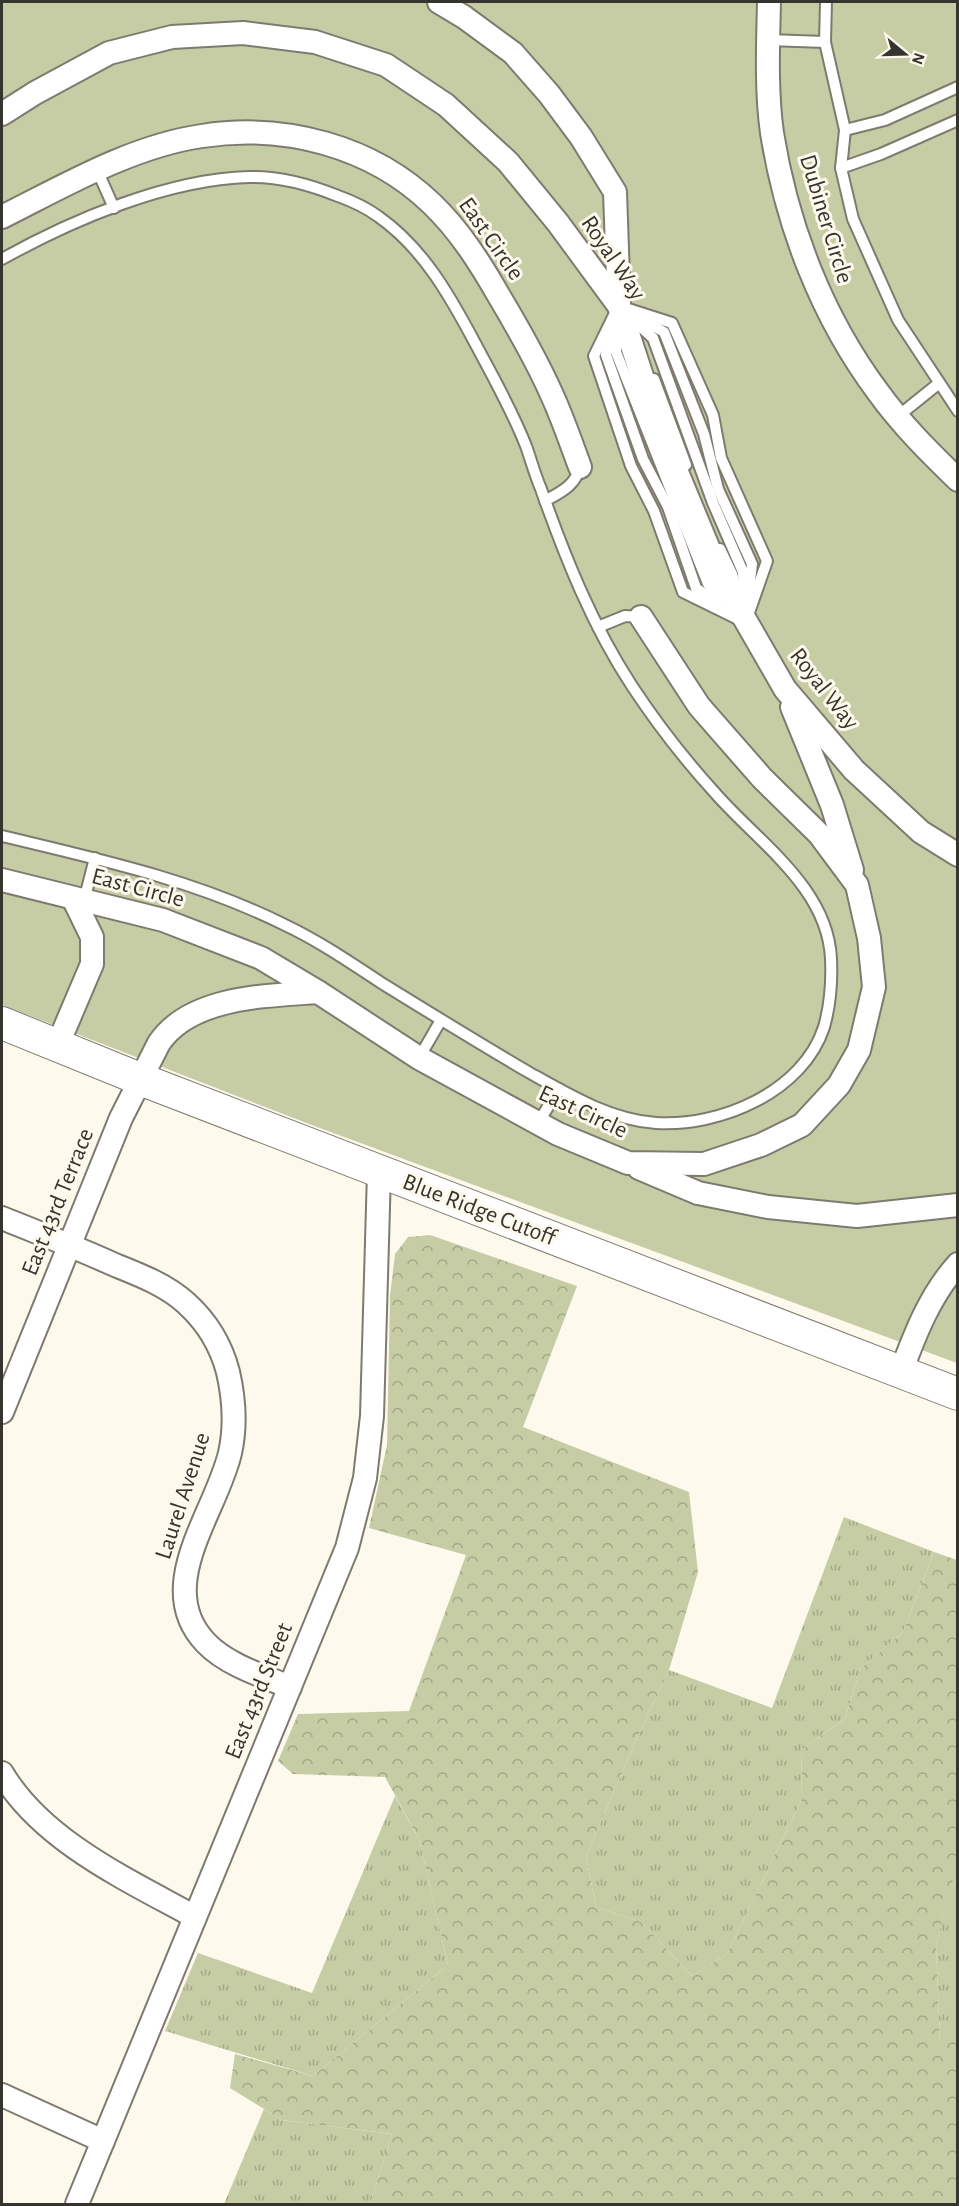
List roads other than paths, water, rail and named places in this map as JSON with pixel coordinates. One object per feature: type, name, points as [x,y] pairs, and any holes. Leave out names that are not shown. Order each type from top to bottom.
[{"type":"main road","name":"Blue Ridge Cutoff","points":[[2,1023],[379,1172],[957,1394]]},
{"type":"street","points":[[439,2],[464,17],[513,53],[575,128],[615,192],[619,306]]},
{"type":"street","name":"Dubiner Circle","points":[[769,2],[768,84],[772,133],[791,213],[807,265],[850,353],[897,417],[957,480]]},
{"type":"street","name":"Royal Way","points":[[2,114],[35,93],[109,53],[172,37],[243,33],[315,42],[386,65],[446,105],[508,162],[558,223],[619,306],[660,431],[720,576],[785,689],[854,770],[921,832],[957,855]]},
{"type":"street","name":"East Circle","points":[[2,217],[130,156],[200,136],[256,132],[285,134],[312,139],[365,159],[414,189],[433,205],[469,247],[519,330],[552,396],[580,467]]},
{"type":"street","name":"East Circle","points":[[641,617],[699,706],[762,778],[819,834],[857,885]]},
{"type":"street","name":"East Circle","points":[[2,880],[79,901],[163,920],[261,958],[419,1058],[558,1134],[628,1163],[704,1164],[761,1145],[802,1125],[839,1085],[859,1050],[874,987],[869,938],[857,885],[832,805],[785,689]]},
{"type":"street","name":"East Circle","points":[[58,1044],[92,964],[92,937],[79,901]]},
{"type":"street","points":[[140,1079],[167,1032],[194,1013],[245,998],[318,992]]},
{"type":"street","name":"East 43rd Terrace","points":[[2,1412],[121,1118],[140,1079]]},
{"type":"street","points":[[628,1163],[698,1193],[768,1207],[857,1216],[957,1205]]},
{"type":"street","name":"East 43rd Street","points":[[77,2205],[347,1548],[366,1478],[372,1416],[379,1172]]},
{"type":"street","name":"Laurel Avenue","points":[[2,1218],[153,1281],[172,1292],[201,1318],[224,1356],[233,1407],[233,1435],[230,1454],[186,1569],[184,1596],[197,1632],[214,1651],[290,1687]]},
{"type":"street","points":[[901,1372],[919,1322],[957,1264]]},
{"type":"street","points":[[2,1773],[29,1809],[82,1854],[195,1917]]},
{"type":"street","points":[[2,2095],[103,2141]]},
{"type":"lane","points":[[826,2],[825,42],[845,130],[841,168],[853,219],[898,320],[957,411]]},
{"type":"lane","points":[[768,40],[825,42]]},
{"type":"lane","points":[[845,130],[885,120],[957,87]]},
{"type":"lane","points":[[841,168],[881,154],[957,120]]},
{"type":"lane","points":[[97,170],[114,208]]},
{"type":"lane","points":[[2,259],[62,227],[114,208],[182,186],[253,177],[315,187],[349,200],[377,215],[407,241],[435,274],[501,390],[525,442],[545,501],[598,627],[632,685],[676,749],[721,800],[798,880],[819,910],[829,941],[831,965],[829,999],[823,1029],[808,1059],[785,1081],[754,1103],[724,1115],[693,1122],[654,1124],[613,1114],[576,1099],[285,925],[196,888],[95,858],[2,836]]},
{"type":"lane","points":[[619,306],[594,356],[631,466],[654,511],[682,592],[745,623]]},
{"type":"lane","points":[[619,306],[672,323],[713,415],[721,458],[767,561],[745,623]]},
{"type":"lane","points":[[619,306],[664,332],[704,434],[718,489],[752,564],[745,623]]},
{"type":"lane","points":[[897,417],[939,384]]},
{"type":"lane","points":[[545,501],[573,483],[577,479],[580,467]]},
{"type":"lane","points":[[598,627],[625,616],[641,617]]},
{"type":"lane","points":[[79,901],[95,858]]},
{"type":"lane","points":[[419,1058],[441,1020]]},
{"type":"lane","points":[[538,1123],[559,1089]]}]
